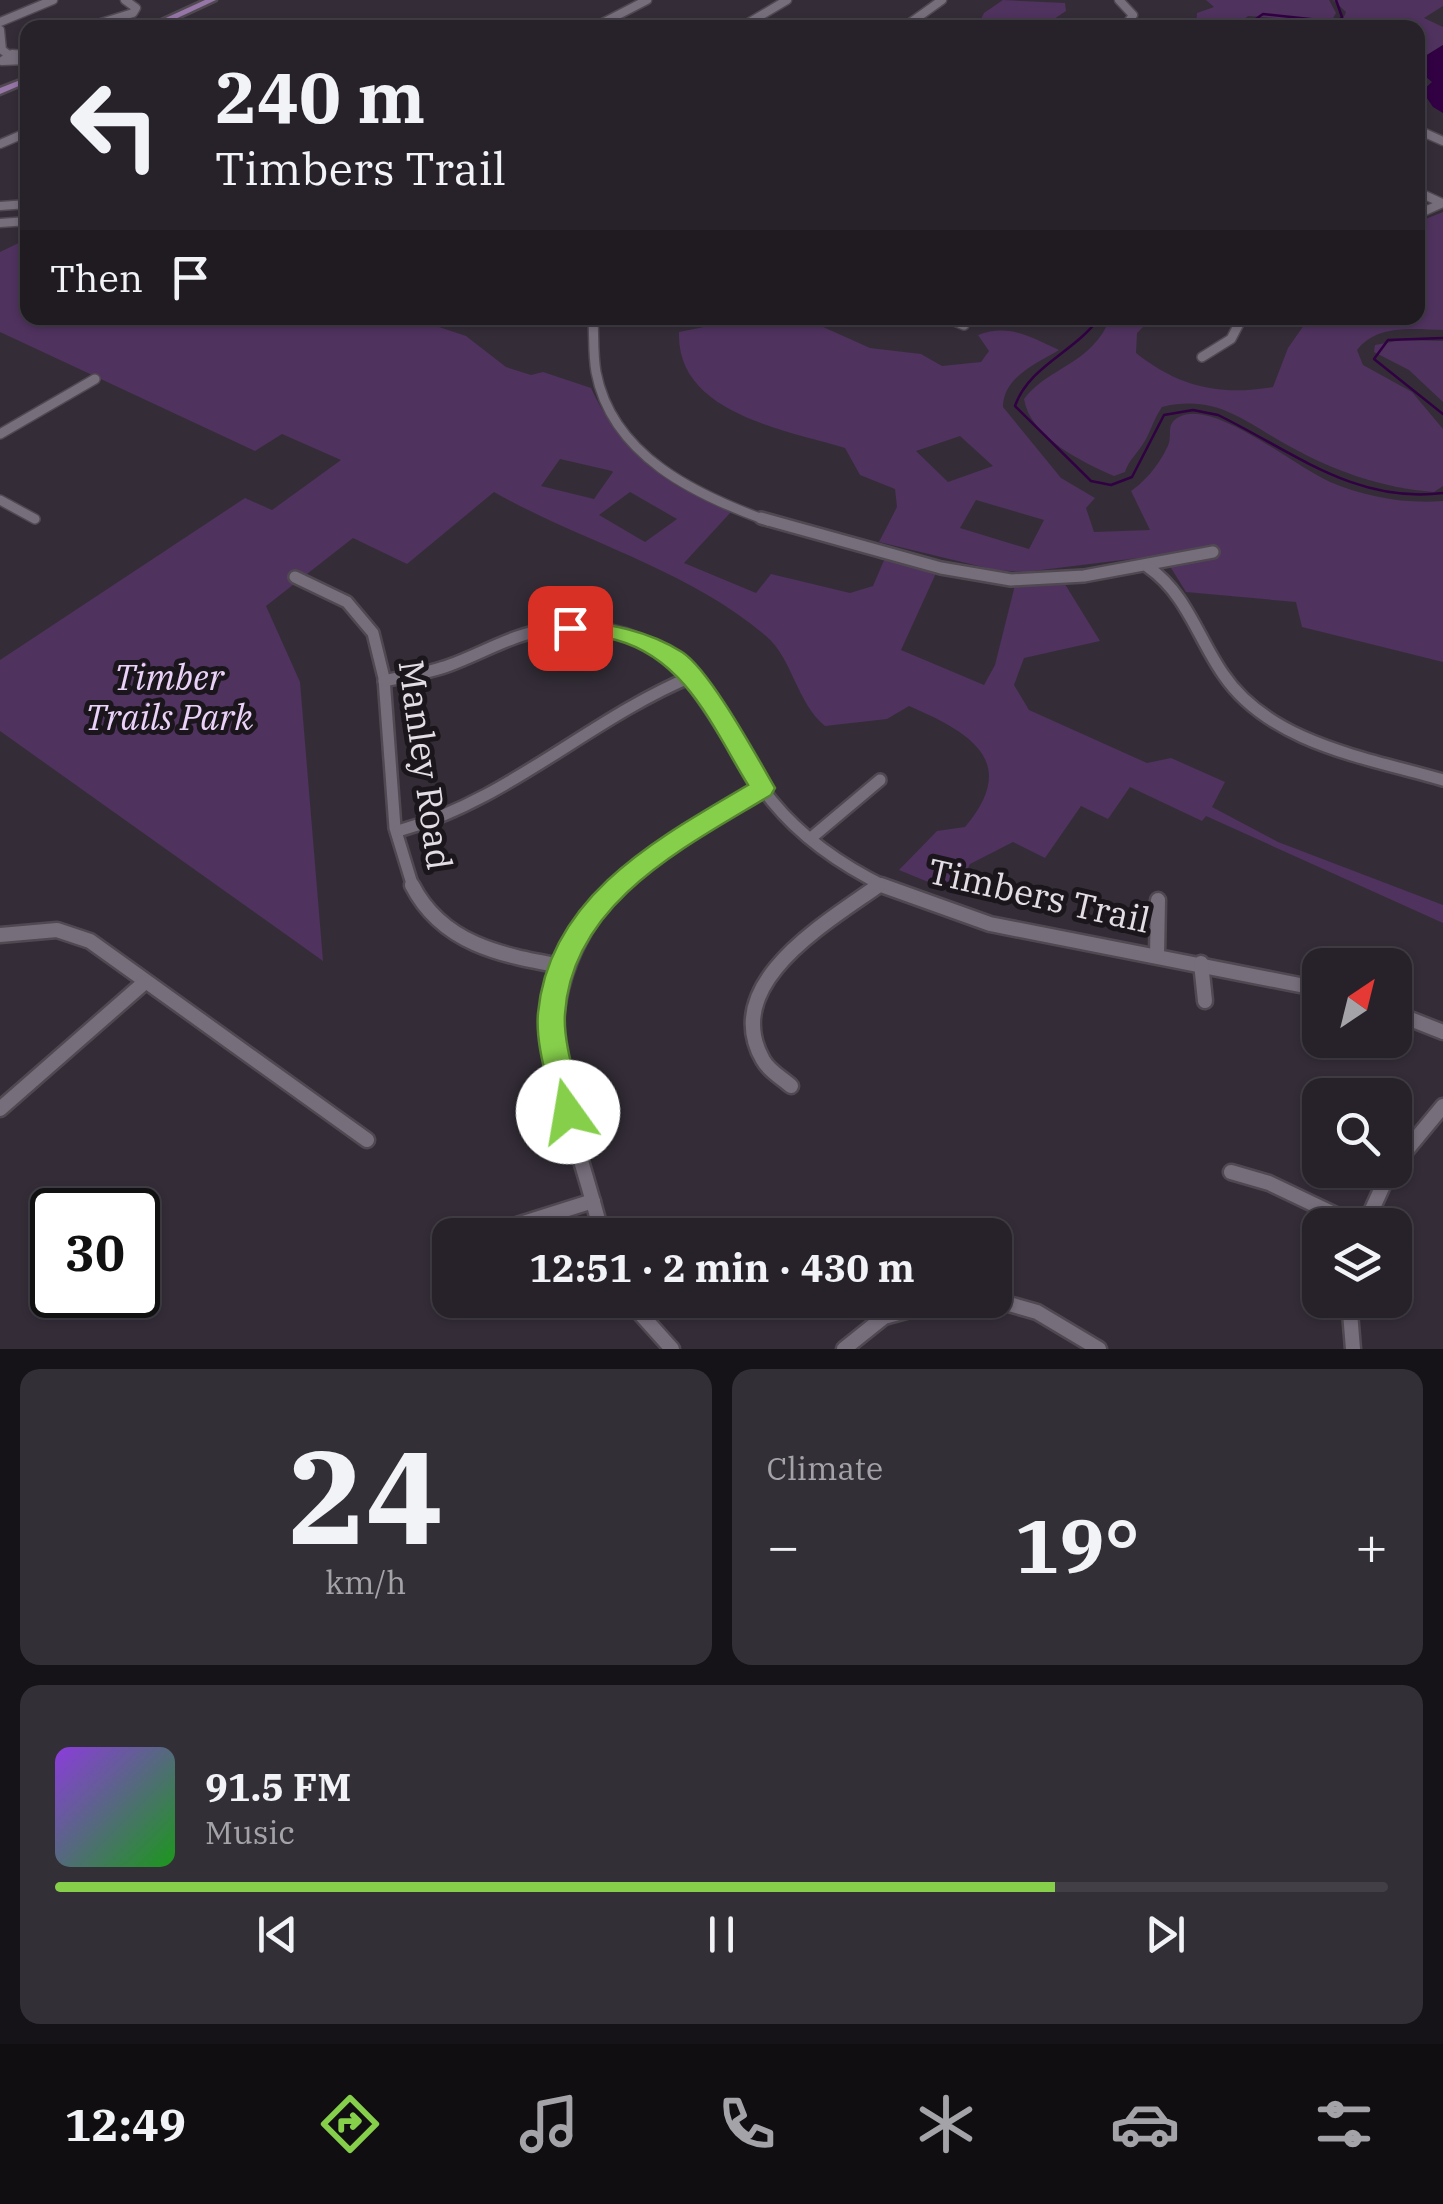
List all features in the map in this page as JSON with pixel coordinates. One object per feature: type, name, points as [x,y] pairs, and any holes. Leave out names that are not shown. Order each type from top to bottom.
[{"type":"main road","points":[[166,20],[212,0]]},
{"type":"street","points":[[0,22],[53,0]]},
{"type":"street","points":[[112,20],[133,14],[136,8],[125,0]]},
{"type":"street","points":[[608,20],[647,0]]},
{"type":"street","points":[[753,20],[787,0]]},
{"type":"street","points":[[914,20],[942,0]]},
{"type":"street","points":[[1119,0],[1133,15],[1130,20]]},
{"type":"street","points":[[0,30],[5,62]]},
{"type":"street","points":[[594,325],[597,383],[616,423],[664,472],[728,508],[791,530],[995,578],[1030,580],[1148,567],[1213,552]]},
{"type":"street","points":[[1202,358],[1231,338],[1238,325]]},
{"type":"street","points":[[0,434],[95,378]]},
{"type":"street","points":[[0,500],[35,519]]},
{"type":"street","points":[[1148,567],[1177,595],[1219,672],[1266,717],[1315,740],[1443,780]]},
{"type":"street","name":"Manley Road","points":[[295,577],[344,600],[374,632],[384,681],[406,878],[432,918],[451,933],[494,952],[561,966]]},
{"type":"street","points":[[542,603],[546,630]]},
{"type":"street","name":"Timbers Trail","points":[[384,681],[446,667],[510,638],[546,630],[594,629],[631,636],[676,659],[693,676],[762,788],[811,838],[880,884],[978,920],[1302,984]]},
{"type":"street","points":[[398,831],[473,808],[630,702],[693,676]]},
{"type":"street","points":[[811,838],[880,780]]},
{"type":"street","points":[[598,1218],[552,1038],[551,1016],[561,966],[588,917],[617,886],[662,848],[762,788]]},
{"type":"street","points":[[791,1086],[762,1060],[754,1035],[761,990],[788,954],[880,884]]},
{"type":"street","points":[[1158,900],[1158,955]]},
{"type":"street","points":[[0,935],[36,928],[71,930],[367,1140]]},
{"type":"street","points":[[1201,963],[1205,1002]]},
{"type":"street","points":[[0,1110],[145,982]]},
{"type":"street","points":[[1412,1020],[1443,1032]]},
{"type":"street","points":[[1412,1143],[1443,1106]]},
{"type":"street","points":[[1231,1172],[1269,1182],[1322,1208]]},
{"type":"street","points":[[539,1218],[593,1201]]},
{"type":"street","points":[[1012,1305],[1037,1312],[1099,1349]]},
{"type":"street","points":[[644,1318],[672,1349]]},
{"type":"street","points":[[844,1349],[884,1318]]},
{"type":"street","points":[[1350,1318],[1353,1349]]},
{"type":"green space","points":[[1003,0],[1065,3],[1066,11],[1052,20],[980,20]]},
{"type":"green space","points":[[1206,0],[1329,0],[1336,13],[1332,20],[1248,16],[1243,20],[1196,20],[1197,13],[1214,7]]},
{"type":"green space","points":[[1333,0],[1443,0],[1443,6],[1424,18],[1443,27],[1443,45],[1425,56],[1425,20],[1343,20],[1346,12]]},
{"type":"green space","points":[[1443,212],[1443,330],[1385,332],[1357,350],[1363,365],[1412,392],[1443,429],[1443,486],[1434,492],[1396,487],[1341,470],[1229,412],[1199,404],[1162,407],[1125,472],[1114,476],[1059,447],[1028,413],[1024,399],[1045,379],[1093,346],[1106,325],[1145,325],[1137,333],[1136,353],[1168,374],[1200,386],[1253,390],[1273,387],[1288,348],[1304,325],[1425,325],[1425,219]]},
{"type":"green space","name":"Timber Trails Park","points":[[20,242],[20,325],[433,325],[466,336],[506,367],[531,375],[543,372],[591,388],[602,410],[631,447],[686,489],[731,512],[684,563],[756,593],[771,574],[850,593],[873,586],[885,558],[937,571],[901,650],[984,685],[995,665],[1015,585],[1063,581],[1100,641],[1024,658],[1014,685],[1029,710],[1147,763],[1171,758],[1225,782],[1212,807],[1278,842],[1443,905],[1443,923],[1206,816],[1202,821],[1130,787],[1108,819],[1081,806],[1045,858],[1013,842],[970,864],[955,893],[899,870],[937,831],[965,827],[981,804],[988,784],[988,767],[968,738],[909,706],[887,719],[825,726],[807,705],[775,645],[735,612],[669,574],[494,492],[407,564],[353,538],[266,606],[300,682],[323,961],[0,731],[0,660],[245,498],[272,510],[341,460],[282,434],[255,451],[0,332],[0,252]],"holes":[[[560,459],[612,471],[594,499],[541,486]],[[630,492],[677,519],[645,542],[599,515]]]},
{"type":"green space","points":[[710,325],[819,325],[870,348],[921,354],[942,366],[981,362],[989,351],[978,335],[989,332],[1009,331],[1039,340],[1059,350],[1015,379],[1004,397],[1003,407],[1061,478],[1095,498],[1086,508],[1094,532],[1150,530],[1131,491],[1162,457],[1172,422],[1194,414],[1232,425],[1344,487],[1400,500],[1443,501],[1443,662],[1302,627],[1296,602],[1186,592],[1163,555],[1025,572],[995,570],[879,542],[897,507],[895,489],[860,475],[845,448],[764,424],[714,399],[695,382],[683,359],[679,332]],"holes":[[[960,436],[993,466],[948,482],[916,451]],[[976,500],[1044,520],[1029,549],[960,528]]]},
{"type":"green space","points":[[1402,340],[1443,341],[1443,402],[1409,370],[1374,352],[1375,345]]},
{"type":"shaded area","points":[[1443,45],[1443,113],[1425,95],[1425,88],[1432,82],[1425,76],[1425,56]]},
{"type":"waterway","points":[[1336,0],[1340,20]]},
{"type":"waterway","points":[[1254,20],[1263,14],[1319,20]]},
{"type":"waterway","points":[[1093,325],[1031,380],[1015,406],[1091,481],[1111,485],[1132,477],[1164,415],[1193,410],[1218,415],[1353,483],[1381,491],[1443,493]]},
{"type":"waterway","points":[[1443,338],[1388,340],[1374,359],[1443,414]]},
{"type":"route","points":[[568,1112],[551,1016],[561,966],[577,933],[600,902],[662,848],[762,788],[693,676],[676,659],[631,636],[570,628]]}]
